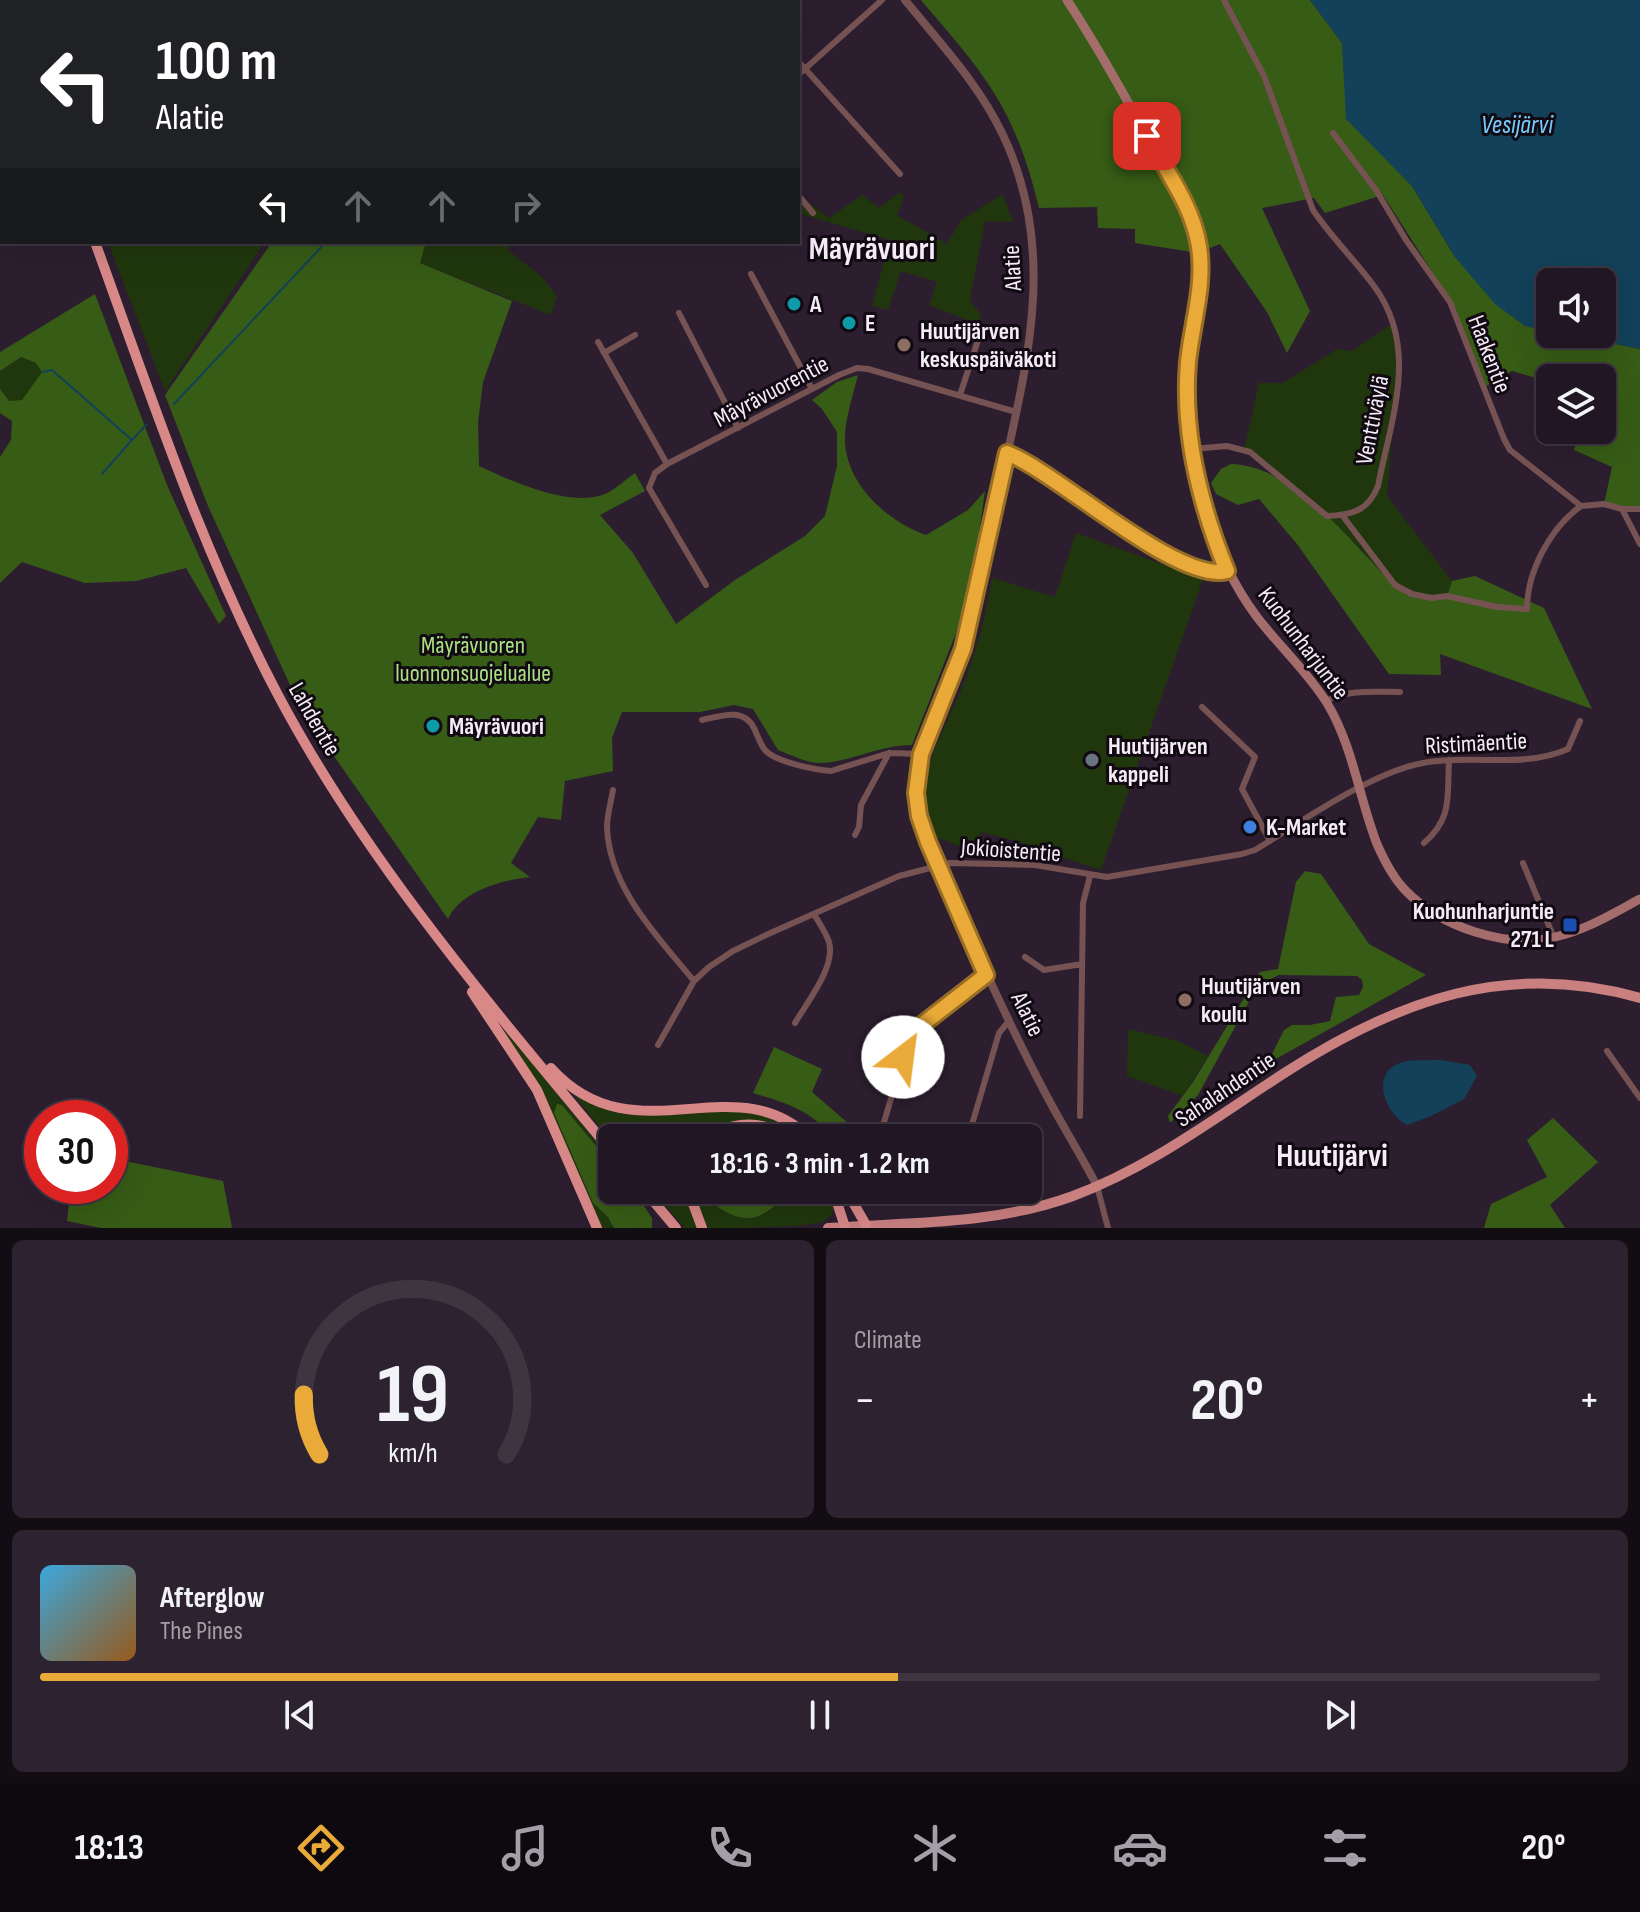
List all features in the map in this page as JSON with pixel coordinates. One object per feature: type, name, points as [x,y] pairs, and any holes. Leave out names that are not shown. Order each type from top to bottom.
[{"type":"highway","name":"Lahdentie","points":[[96,244],[187,497],[250,639],[293,721],[388,871],[477,988],[598,1135]]},
{"type":"highway","points":[[439,940],[537,1090],[597,1228]]},
{"type":"highway","points":[[477,988],[559,1077],[580,1095],[594,1102],[614,1109],[640,1111],[756,1108],[794,1124]]},
{"type":"highway","points":[[656,1204],[676,1228]]},
{"type":"highway","points":[[693,1204],[702,1228]]},
{"type":"highway","points":[[838,1204],[845,1227]]},
{"type":"highway","points":[[854,1204],[866,1225]]},
{"type":"main road","name":"Kuohunharjuntie","points":[[1067,0],[1178,190],[1196,235],[1200,273],[1186,390],[1192,449],[1207,516],[1227,571],[1255,615],[1326,701],[1343,736],[1388,867],[1405,890],[1428,910],[1454,923],[1507,939],[1527,941],[1554,938],[1598,923],[1640,899]]},
{"type":"main road","name":"Sahalahdentie","points":[[828,1228],[959,1224],[1045,1205],[1097,1186],[1159,1156],[1330,1046],[1422,1002],[1472,988],[1521,983],[1592,987],[1640,998]]},
{"type":"street","points":[[800,73],[882,0]]},
{"type":"street","name":"Alatie","points":[[905,0],[969,79],[1004,136],[1024,194],[1035,273],[1033,321],[1016,412],[963,649],[921,754],[916,793],[919,816],[986,975],[1048,1099],[1097,1186]]},
{"type":"street","name":"Venttiväylä","points":[[1224,0],[1264,76],[1313,210],[1376,289],[1393,323],[1399,350],[1399,384],[1378,486],[1369,504],[1361,511],[1342,515]]},
{"type":"street","points":[[800,63],[900,174]]},
{"type":"street","name":"Haakentie","points":[[1333,133],[1376,190],[1406,240],[1450,302],[1510,450],[1581,506]]},
{"type":"street","points":[[800,197],[813,213]]},
{"type":"street","points":[[751,274],[812,389]]},
{"type":"street","points":[[679,313],[738,428]]},
{"type":"street","points":[[960,395],[980,334]]},
{"type":"street","points":[[604,353],[635,335]]},
{"type":"street","points":[[598,342],[667,464]]},
{"type":"street","name":"Mäyrävuorentie","points":[[706,585],[649,488],[655,473],[667,464],[857,368],[1016,412]]},
{"type":"street","points":[[1192,449],[1227,446],[1250,452],[1327,516],[1342,515],[1395,585],[1412,594],[1432,598],[1447,596],[1497,607],[1527,609],[1527,593],[1545,548],[1556,528],[1581,506],[1604,504],[1622,509],[1640,509]]},
{"type":"street","points":[[1007,453],[1170,555],[1211,573],[1227,571]]},
{"type":"street","points":[[1622,509],[1640,544]]},
{"type":"street","points":[[1326,701],[1334,696],[1366,692],[1400,692]]},
{"type":"street","points":[[1202,707],[1255,757],[1242,789],[1270,841]]},
{"type":"street","points":[[702,720],[730,714],[742,716],[751,723],[765,750],[777,758],[821,770],[831,771],[889,753],[921,754]]},
{"type":"street","name":"Ristimäentie","points":[[1359,789],[1400,767],[1449,760],[1547,758],[1568,749],[1580,721]]},
{"type":"street","points":[[855,835],[861,805],[889,753]]},
{"type":"street","points":[[1424,843],[1444,820],[1449,760]]},
{"type":"street","name":"Jokioistentie","points":[[658,1045],[694,981],[709,967],[733,951],[899,876],[950,863],[1035,865],[1090,876],[1131,875],[1229,857],[1255,850],[1359,789]]},
{"type":"street","points":[[613,790],[607,826],[620,881],[650,927],[694,981]]},
{"type":"street","points":[[1523,863],[1554,938]]},
{"type":"street","points":[[1080,1116],[1083,903],[1090,876]]},
{"type":"street","points":[[795,1023],[820,983],[830,957],[830,944],[814,914]]},
{"type":"street","points":[[1025,957],[1044,970],[1082,964]]},
{"type":"street","points":[[883,1124],[910,1034],[986,975]]},
{"type":"street","points":[[972,1124],[999,1033],[1009,1021]]},
{"type":"street","points":[[1607,1051],[1640,1098]]},
{"type":"street","points":[[1097,1186],[1108,1228]]},
{"type":"green space","points":[[921,0],[1310,0],[1342,43],[1347,119],[1412,186],[1455,257],[1525,326],[1536,328],[1536,348],[1616,348],[1616,344],[1640,349],[1640,509],[1604,504],[1612,467],[1574,450],[1576,444],[1616,444],[1616,364],[1536,364],[1536,378],[1512,371],[1483,388],[1456,309],[1383,195],[1325,213],[1314,198],[1262,208],[1310,311],[1287,353],[1267,312],[1220,244],[1198,253],[1135,243],[1135,229],[1098,228],[1097,207],[1039,208],[1009,121],[986,81]]},
{"type":"green space","points":[[900,192],[904,197],[897,215],[947,244],[961,220],[1003,194],[1013,222],[985,221],[970,300],[981,315],[978,324],[929,305],[937,282],[901,271],[888,310],[872,306],[890,240],[800,214],[800,196],[829,218],[862,195],[879,208]]},
{"type":"green space","points":[[109,244],[264,244],[165,391]]},
{"type":"green space","name":"Mäyrävuoren luonnonsuojelualue","points":[[271,244],[425,244],[420,263],[512,301],[483,382],[478,423],[479,466],[541,491],[575,498],[605,494],[635,473],[645,491],[600,515],[633,553],[676,624],[735,580],[805,536],[825,516],[837,466],[837,432],[812,400],[837,382],[858,375],[849,408],[845,442],[847,458],[861,487],[884,511],[926,535],[968,510],[985,491],[974,570],[956,633],[912,745],[815,763],[778,750],[753,709],[734,705],[700,712],[622,712],[612,738],[613,771],[565,781],[561,820],[538,817],[511,863],[530,877],[495,884],[472,894],[454,909],[448,919],[301,709],[208,506],[165,395]]},
{"type":"green space","points":[[425,244],[510,244],[508,250],[542,277],[557,296],[551,315],[420,263]]},
{"type":"green space","points":[[95,294],[167,485],[226,616],[219,624],[186,568],[136,581],[85,583],[22,562],[0,583],[0,457],[11,440],[12,421],[0,413],[0,389],[9,401],[22,400],[42,372],[36,363],[21,357],[0,371],[0,352]]},
{"type":"green space","points":[[1393,323],[1399,350],[1387,496],[1452,581],[1447,596],[1432,598],[1395,585],[1327,516],[1244,450],[1259,383],[1283,383],[1337,349],[1352,351]]},
{"type":"green space","points":[[21,357],[36,363],[43,372],[22,400],[9,401],[0,389],[0,371]]},
{"type":"green space","points":[[1231,464],[1271,474],[1306,497],[1390,581],[1406,590],[1427,596],[1447,596],[1452,581],[1475,576],[1544,608],[1592,709],[1440,654],[1441,675],[1389,674],[1297,544],[1259,499],[1238,505],[1216,494],[1211,483],[1221,469]]},
{"type":"green space","points":[[1076,533],[1203,579],[1101,870],[981,832],[973,851],[936,837],[926,795],[930,763],[971,663],[984,621],[992,578],[1055,597]]},
{"type":"green space","points":[[1305,871],[1321,874],[1369,944],[1426,975],[1267,1064],[1284,1030],[1292,1025],[1330,1021],[1336,997],[1359,995],[1363,987],[1362,980],[1357,976],[1279,975],[1258,985],[1198,1095],[1170,1123],[1168,1116],[1193,1082],[1260,972],[1278,969],[1296,882]]},
{"type":"green space","points":[[503,1028],[598,1144],[598,1148],[562,1105],[554,1113],[593,1203],[608,1217],[614,1228],[603,1228]]},
{"type":"green space","points":[[1128,1029],[1178,1041],[1208,1056],[1183,1096],[1127,1076]]},
{"type":"green space","points":[[774,1047],[822,1069],[812,1092],[849,1124],[820,1124],[786,1104],[753,1093]]},
{"type":"green space","points":[[574,1095],[622,1114],[735,1111],[775,1117],[785,1124],[643,1122],[598,1125]]},
{"type":"green space","points":[[557,1104],[562,1105],[598,1148],[598,1204],[642,1204],[652,1218],[652,1228],[614,1228],[608,1217],[593,1203],[554,1113]]},
{"type":"green space","points":[[1553,1118],[1598,1162],[1550,1205],[1565,1228],[1484,1228],[1491,1204],[1547,1177],[1527,1140]]},
{"type":"green space","points":[[128,1162],[223,1181],[232,1228],[101,1228],[67,1221],[69,1204],[128,1204]]},
{"type":"green space","points":[[664,1204],[689,1204],[698,1228],[685,1228]]},
{"type":"green space","points":[[698,1204],[715,1204],[741,1218],[758,1215],[778,1204],[833,1204],[834,1208],[827,1219],[812,1224],[708,1228]]},
{"type":"green space","points":[[715,1204],[780,1204],[763,1214],[747,1218],[732,1215]]},
{"type":"water","name":"Vesijärvi","points":[[1310,0],[1640,0],[1640,349],[1616,344],[1616,268],[1536,268],[1536,328],[1525,326],[1495,304],[1455,257],[1412,186],[1346,119],[1342,43]]},
{"type":"water","points":[[1441,1060],[1470,1065],[1477,1076],[1464,1099],[1407,1125],[1386,1102],[1383,1082],[1386,1074],[1403,1062]]},
{"type":"waterway","points":[[174,404],[324,244]]},
{"type":"waterway","points":[[43,372],[52,370],[132,440],[102,474]]},
{"type":"waterway","points":[[133,439],[147,424]]},
{"type":"place","name":"A","points":[[794,304]]},
{"type":"place","name":"E","points":[[849,323]]},
{"type":"place","name":"Huutijärven keskuspäiväkoti","points":[[904,345]]},
{"type":"place","name":"Mäyrävuori","points":[[433,726]]},
{"type":"place","name":"Huutijärven kappeli","points":[[1092,760]]},
{"type":"place","name":"K-Market","points":[[1250,827]]},
{"type":"place","name":"Kuohunharjuntie 271 L","points":[[1570,925]]},
{"type":"place","name":"Huutijärven koulu","points":[[1185,1000]]},
{"type":"district","name":"Mäyrävuori","points":[[872,248]]},
{"type":"district","name":"Huutijärvi","points":[[1332,1155]]},
{"type":"route","points":[[903,1057],[910,1034],[986,975],[928,842],[919,816],[916,793],[921,754],[957,669],[972,616],[1007,453],[1170,555],[1211,573],[1227,571],[1214,540],[1199,486],[1188,423],[1186,390],[1198,300],[1199,245],[1178,190],[1147,136]]}]
